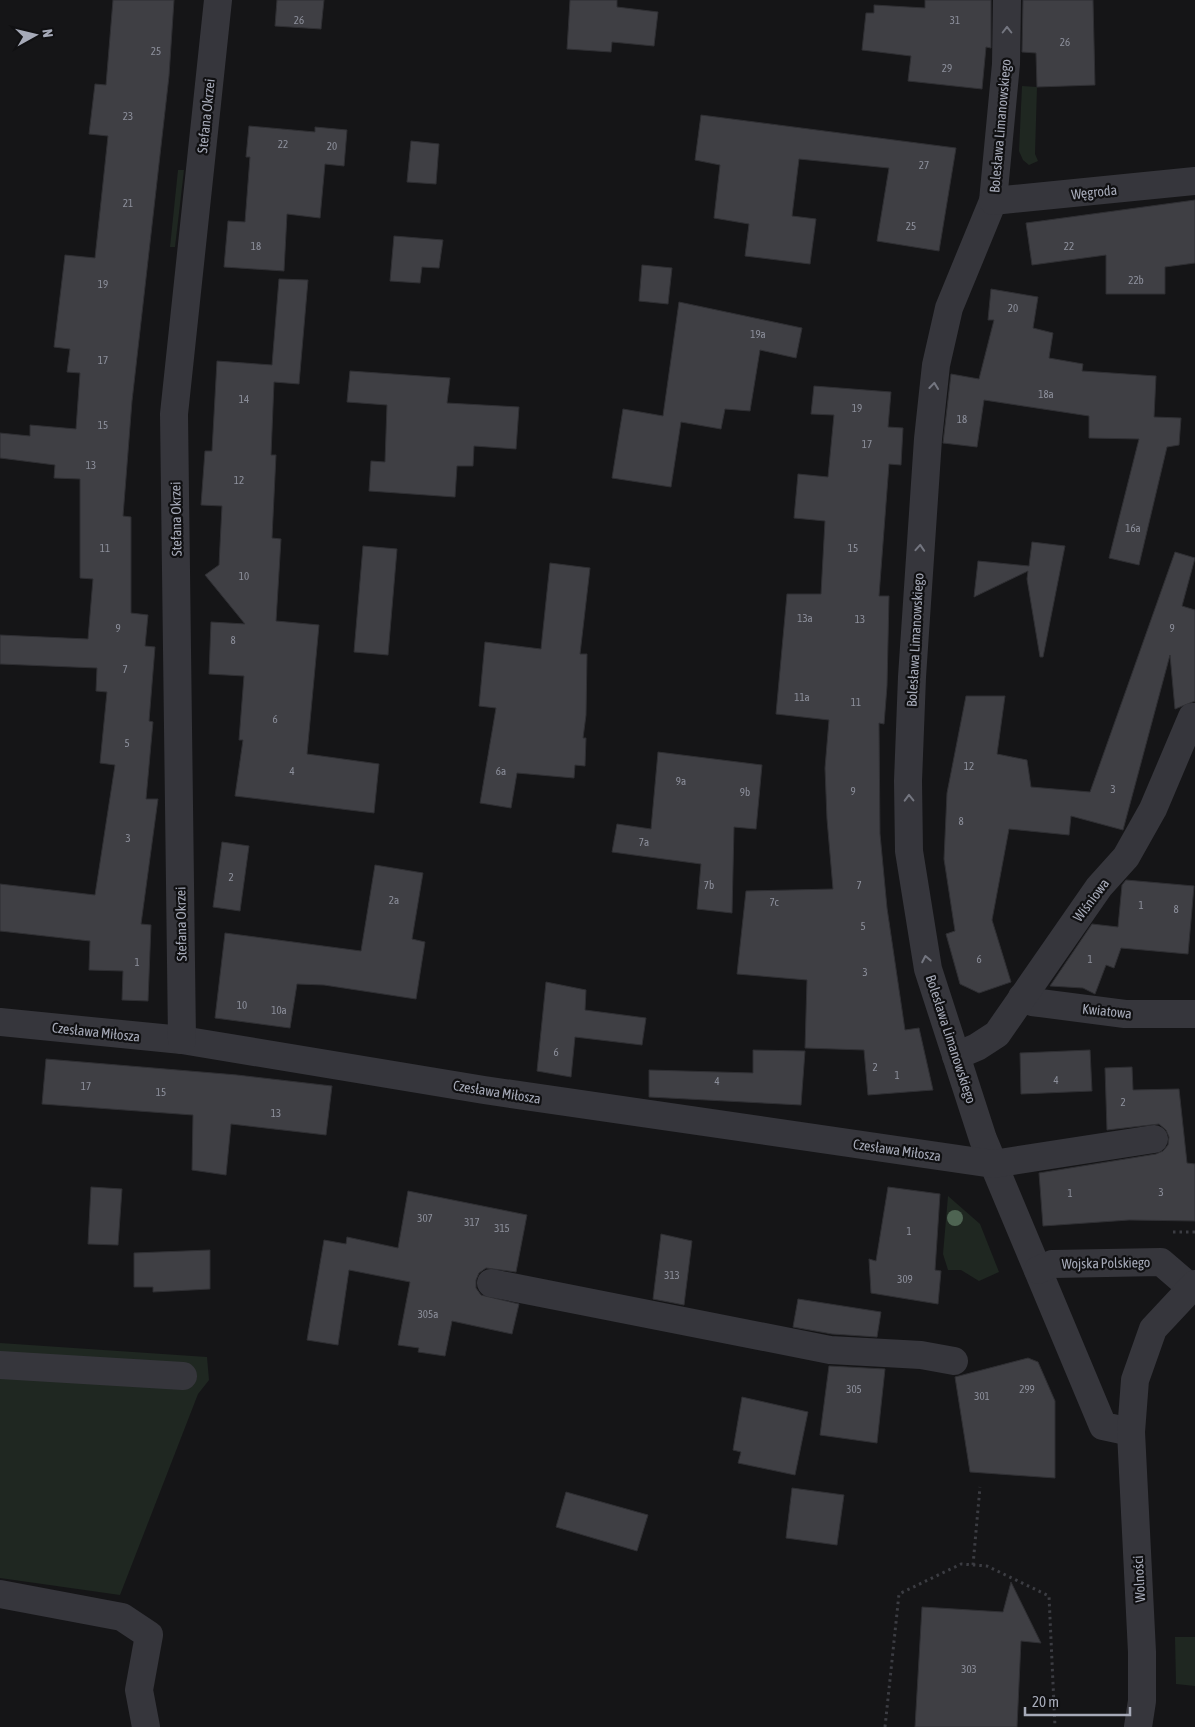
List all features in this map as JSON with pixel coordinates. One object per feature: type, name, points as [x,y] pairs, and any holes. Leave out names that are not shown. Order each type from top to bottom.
[{"type":"street","name":"Stefana Okrzei","points":[[182,1040],[174,414],[218,0]]},
{"type":"street","name":"Bolesława Limanowskiego","points":[[1007,0],[1006,64],[993,201],[949,308],[936,365],[928,439],[912,677],[908,781],[909,851],[928,969],[993,1164],[1038,1270]]},
{"type":"street","name":"Węgroda","points":[[993,201],[1195,181]]},
{"type":"street","name":"Wiśniowa","points":[[956,1056],[977,1047],[997,1034],[1099,887],[1126,857],[1142,830],[1194,717]]},
{"type":"street","name":"Kwiatowa","points":[[1022,997],[1032,1002],[1125,1014],[1195,1014]]},
{"type":"street","name":"Czesława Miłosza","points":[[0,1022],[182,1040],[484,1090],[993,1164],[1154,1139]]},
{"type":"street","name":"Wojska Polskiego","points":[[1038,1270],[1052,1264],[1160,1262],[1192,1286]]},
{"type":"street","points":[[1038,1270],[1103,1426],[1131,1432]]},
{"type":"street","points":[[491,1283],[830,1350],[921,1355],[954,1361]]},
{"type":"street","name":"Wolności","points":[[1138,1727],[1142,1701],[1142,1652],[1131,1432],[1135,1380],[1153,1329],[1192,1286]]},
{"type":"street","points":[[0,1365],[184,1376]]},
{"type":"street","points":[[0,1594],[122,1617],[149,1635],[139,1690],[146,1727]]},
{"type":"path","points":[[973,1565],[980,1487]]},
{"type":"path","points":[[885,1727],[899,1594],[961,1564],[987,1566],[1049,1596],[1054,1727]]},
{"type":"shaded area","points":[[1022,86],[1037,87],[1035,154],[1038,161],[1029,165],[1023,160],[1019,151]]},
{"type":"shaded area","points":[[178,170],[184,170],[175,247],[170,247]]},
{"type":"shaded area","points":[[948,1196],[980,1224],[999,1272],[979,1281],[961,1270],[948,1270],[943,1254]]},
{"type":"shaded area","points":[[0,1343],[207,1357],[209,1380],[198,1394],[120,1595],[0,1578]]},
{"type":"shaded area","points":[[1175,1637],[1195,1637],[1195,1686],[1176,1684]]},
{"type":"building","points":[[113,0],[174,0],[169,76],[132,401],[123,516],[131,517],[131,613],[148,615],[145,646],[155,647],[149,721],[153,722],[146,799],[158,799],[141,924],[151,925],[148,1001],[122,1000],[123,971],[89,970],[90,941],[0,931],[0,884],[95,895],[115,765],[100,763],[107,692],[96,691],[97,668],[0,664],[0,635],[88,639],[93,579],[80,578],[80,479],[54,478],[55,465],[0,458],[0,433],[30,436],[30,425],[76,429],[80,373],[67,372],[70,349],[54,347],[65,255],[95,258],[108,136],[89,134],[95,84],[106,85]]},
{"type":"building","points":[[277,0],[324,0],[321,29],[275,26]]},
{"type":"building","points":[[570,0],[617,0],[617,7],[658,12],[654,46],[612,42],[611,52],[567,49]]},
{"type":"building","points":[[925,0],[991,0],[991,48],[986,47],[982,89],[908,81],[911,56],[862,50],[866,13],[874,13],[874,5],[925,8]]},
{"type":"building","points":[[1023,0],[1093,0],[1095,85],[1037,87],[1036,53],[1022,52]]},
{"type":"building","points":[[701,115],[956,148],[939,251],[877,241],[889,168],[799,159],[792,216],[816,219],[810,264],[745,256],[749,224],[714,218],[720,165],[695,160]]},
{"type":"building","points":[[249,126],[315,132],[315,127],[347,130],[344,166],[325,164],[320,218],[287,214],[284,271],[224,267],[228,221],[245,222],[250,157],[246,157]]},
{"type":"building","points":[[411,141],[439,144],[436,184],[407,182]]},
{"type":"building","points":[[1195,200],[1195,263],[1165,267],[1165,294],[1106,294],[1106,255],[1032,265],[1026,223]]},
{"type":"building","points":[[394,236],[443,240],[439,268],[422,267],[420,283],[390,281]]},
{"type":"building","points":[[642,265],[672,268],[668,304],[639,301]]},
{"type":"building","points":[[279,279],[308,280],[299,384],[274,382],[271,455],[276,455],[272,538],[281,539],[276,621],[319,625],[307,754],[379,764],[374,813],[235,796],[243,740],[239,740],[244,676],[209,674],[211,622],[245,624],[205,575],[219,565],[222,506],[201,505],[205,451],[212,451],[217,361],[272,365]]},
{"type":"building","points":[[991,289],[1038,297],[1033,328],[1053,333],[1049,358],[1083,364],[1082,371],[1156,376],[1154,417],[1181,418],[1179,445],[1167,447],[1139,565],[1109,558],[1139,439],[1089,438],[1089,416],[984,400],[977,447],[943,443],[951,374],[979,379],[994,320],[988,320]]},
{"type":"building","points":[[679,302],[802,328],[796,358],[760,350],[750,411],[725,409],[721,429],[681,422],[671,487],[612,478],[623,409],[663,416]]},
{"type":"building","points":[[350,371],[450,378],[447,403],[519,407],[516,449],[474,446],[473,466],[457,466],[455,497],[369,491],[371,461],[385,462],[387,405],[347,402]]},
{"type":"building","points":[[814,386],[891,392],[888,427],[903,428],[901,465],[889,464],[879,596],[889,596],[887,686],[884,724],[879,723],[880,834],[887,908],[905,1030],[919,1028],[933,1090],[868,1095],[864,1050],[805,1048],[807,980],[737,974],[746,891],[833,889],[825,768],[829,720],[776,714],[787,594],[821,594],[825,521],[794,518],[798,474],[828,477],[834,415],[811,414]]},
{"type":"building","points":[[1032,542],[1065,546],[1043,657],[1040,657],[1027,579],[1028,571],[974,597],[978,561],[1029,566]]},
{"type":"building","points":[[363,546],[397,549],[388,655],[354,652]]},
{"type":"building","points":[[1175,552],[1195,558],[1182,606],[1195,610],[1195,701],[1175,709],[1170,655],[1123,830],[1071,816],[1069,835],[1009,829],[992,920],[1011,982],[979,993],[960,984],[946,934],[955,931],[944,859],[947,793],[966,696],[1005,696],[997,754],[1027,760],[1031,787],[1090,792]]},
{"type":"building","points":[[550,563],[590,568],[580,654],[587,654],[586,715],[583,738],[586,738],[585,766],[575,765],[574,778],[517,773],[511,808],[480,803],[496,708],[479,706],[485,642],[541,649]]},
{"type":"building","points":[[658,752],[762,765],[756,829],[734,827],[732,913],[697,909],[701,864],[612,852],[617,824],[651,829]]},
{"type":"building","points":[[222,842],[249,846],[240,911],[213,907]]},
{"type":"building","points":[[375,865],[423,873],[412,939],[425,942],[416,999],[324,985],[297,984],[290,1028],[215,1018],[225,933],[361,951]]},
{"type":"building","points":[[1126,880],[1194,886],[1188,954],[1121,948],[1114,968],[1106,965],[1095,994],[1083,988],[1050,986],[1092,924],[1118,927],[1122,885]]},
{"type":"building","points":[[546,982],[586,990],[585,1010],[646,1018],[642,1045],[575,1037],[571,1077],[537,1071]]},
{"type":"building","points":[[753,1050],[805,1051],[801,1105],[649,1097],[649,1070],[753,1073]]},
{"type":"building","points":[[1090,1050],[1092,1091],[1021,1094],[1020,1053]]},
{"type":"building","points":[[46,1059],[237,1075],[332,1086],[326,1135],[231,1124],[226,1175],[192,1170],[193,1115],[42,1104]]},
{"type":"building","points":[[1132,1067],[1133,1090],[1179,1089],[1187,1163],[1195,1164],[1195,1221],[1129,1220],[1043,1226],[1039,1173],[1156,1154],[1163,1151],[1168,1145],[1169,1137],[1166,1130],[1159,1124],[1107,1130],[1105,1068]]},
{"type":"building","points":[[91,1187],[122,1189],[118,1245],[88,1244]]},
{"type":"building","points":[[888,1187],[940,1194],[935,1270],[941,1271],[938,1304],[871,1293],[869,1259],[876,1261]]},
{"type":"building","points":[[408,1191],[527,1215],[516,1272],[486,1268],[479,1273],[476,1280],[476,1288],[481,1295],[519,1304],[512,1334],[452,1321],[445,1356],[418,1352],[419,1348],[398,1345],[410,1282],[349,1270],[338,1345],[307,1340],[324,1240],[346,1244],[347,1237],[398,1248]]},
{"type":"building","points":[[661,1234],[692,1241],[684,1305],[653,1299]]},
{"type":"building","points":[[210,1250],[210,1289],[153,1292],[153,1287],[134,1287],[134,1253]]},
{"type":"building","points":[[798,1299],[881,1312],[877,1337],[832,1334],[793,1327]]},
{"type":"building","points":[[1028,1358],[1038,1362],[1055,1401],[1055,1478],[970,1472],[955,1377]]},
{"type":"building","points":[[829,1366],[885,1369],[877,1443],[820,1435]]},
{"type":"building","points":[[742,1397],[808,1412],[795,1475],[738,1463],[741,1452],[733,1450]]},
{"type":"building","points":[[792,1488],[844,1495],[837,1545],[786,1538]]},
{"type":"building","points":[[566,1492],[648,1515],[637,1551],[556,1527]]},
{"type":"building","points":[[1011,1582],[1041,1643],[1021,1641],[1017,1727],[915,1727],[922,1607],[1003,1612]]}]
